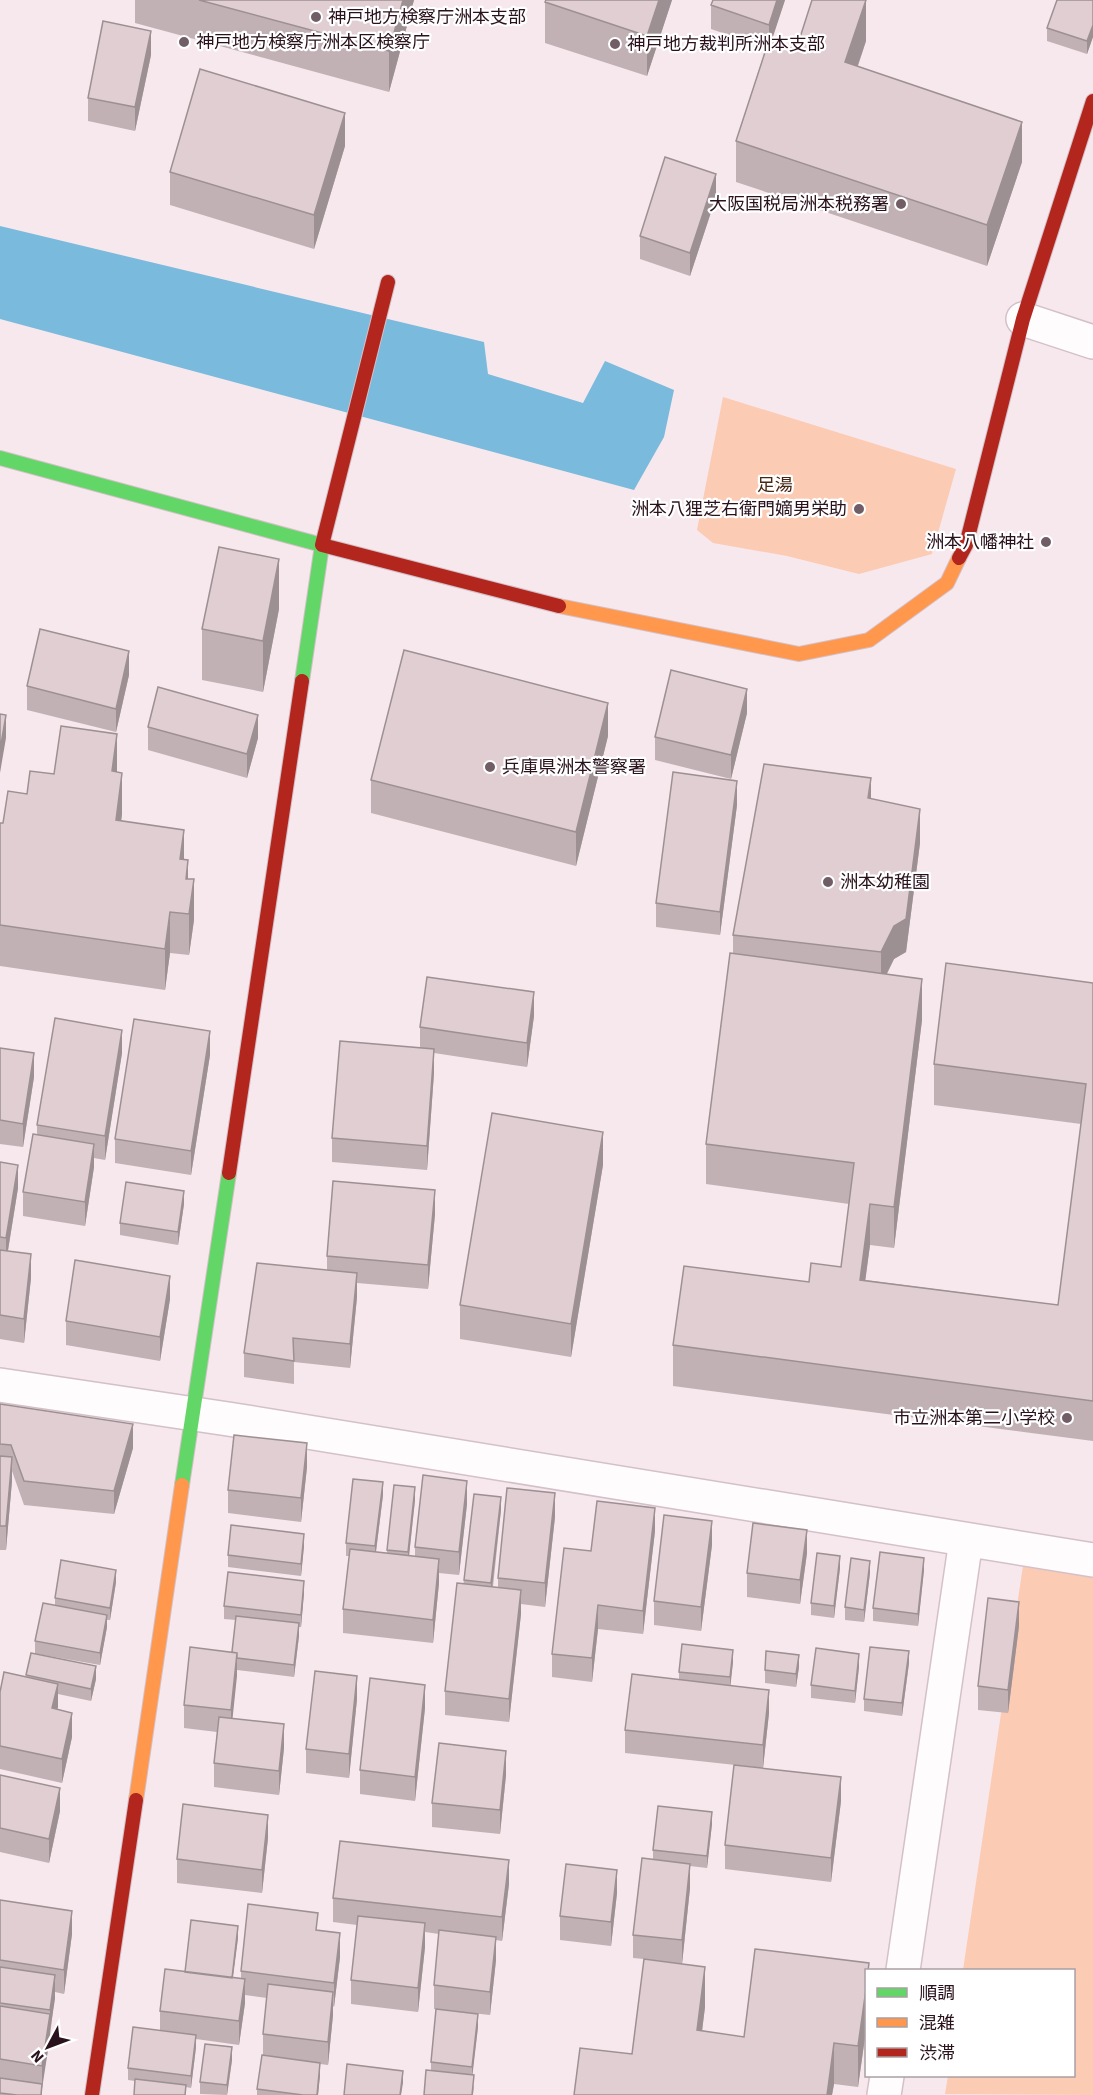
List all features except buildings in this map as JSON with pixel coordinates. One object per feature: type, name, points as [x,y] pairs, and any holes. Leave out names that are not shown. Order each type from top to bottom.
[{"type":"street","points":[[0,458],[322,545],[592,614],[799,654],[869,640],[947,583],[966,545],[1023,319],[1093,101]]},
{"type":"street","points":[[92,2095],[191,1414],[322,545],[388,282]]},
{"type":"street","points":[[1023,319],[1093,342]]},
{"type":"street","points":[[0,1385],[1093,1560]]},
{"type":"street","points":[[903,1969],[966,1540]]},
{"type":"street","points":[[884,2095],[887,2077]]},
{"type":"green space","name":"足湯","points":[[723,397],[956,469],[932,554],[859,574],[787,556],[713,543],[697,530]]},
{"type":"green space","points":[[1025,1552],[1093,1564],[1093,2095],[945,2094],[948,2077],[1075,2077],[1075,1969],[963,1969]]},
{"type":"water","points":[[0,226],[484,342],[488,374],[583,403],[605,361],[674,390],[664,437],[634,490],[0,319]]},
{"type":"traffic: fast","points":[[0,458],[322,545],[302,681]]},
{"type":"traffic: fast","points":[[182,1485],[229,1173]]},
{"type":"traffic: slow","points":[[559,606],[799,654],[869,640],[947,583],[959,558]]},
{"type":"traffic: slow","points":[[136,1800],[182,1485]]},
{"type":"traffic: jam","points":[[959,558],[966,545],[1023,319],[1093,101]]},
{"type":"traffic: jam","points":[[388,282],[322,545],[559,606]]},
{"type":"traffic: jam","points":[[229,1173],[302,681]]},
{"type":"traffic: jam","points":[[92,2095],[136,1800]]},
{"type":"place","name":"神戸地方検察庁洲本支部","points":[[316,17]]},
{"type":"place","name":"神戸地方検察庁洲本区検察庁","points":[[184,42]]},
{"type":"place","name":"神戸地方裁判所洲本支部","points":[[615,44]]},
{"type":"place","name":"大阪国税局洲本税務署","points":[[901,204]]},
{"type":"place","name":"洲本八狸芝右衛門嫡男栄助","points":[[859,509]]},
{"type":"place","name":"洲本八幡神社","points":[[1046,542]]},
{"type":"place","name":"兵庫県洲本警察署","points":[[490,767]]},
{"type":"place","name":"洲本幼稚園","points":[[828,882]]},
{"type":"place","name":"市立洲本第二小学校","points":[[1067,1418]]}]
